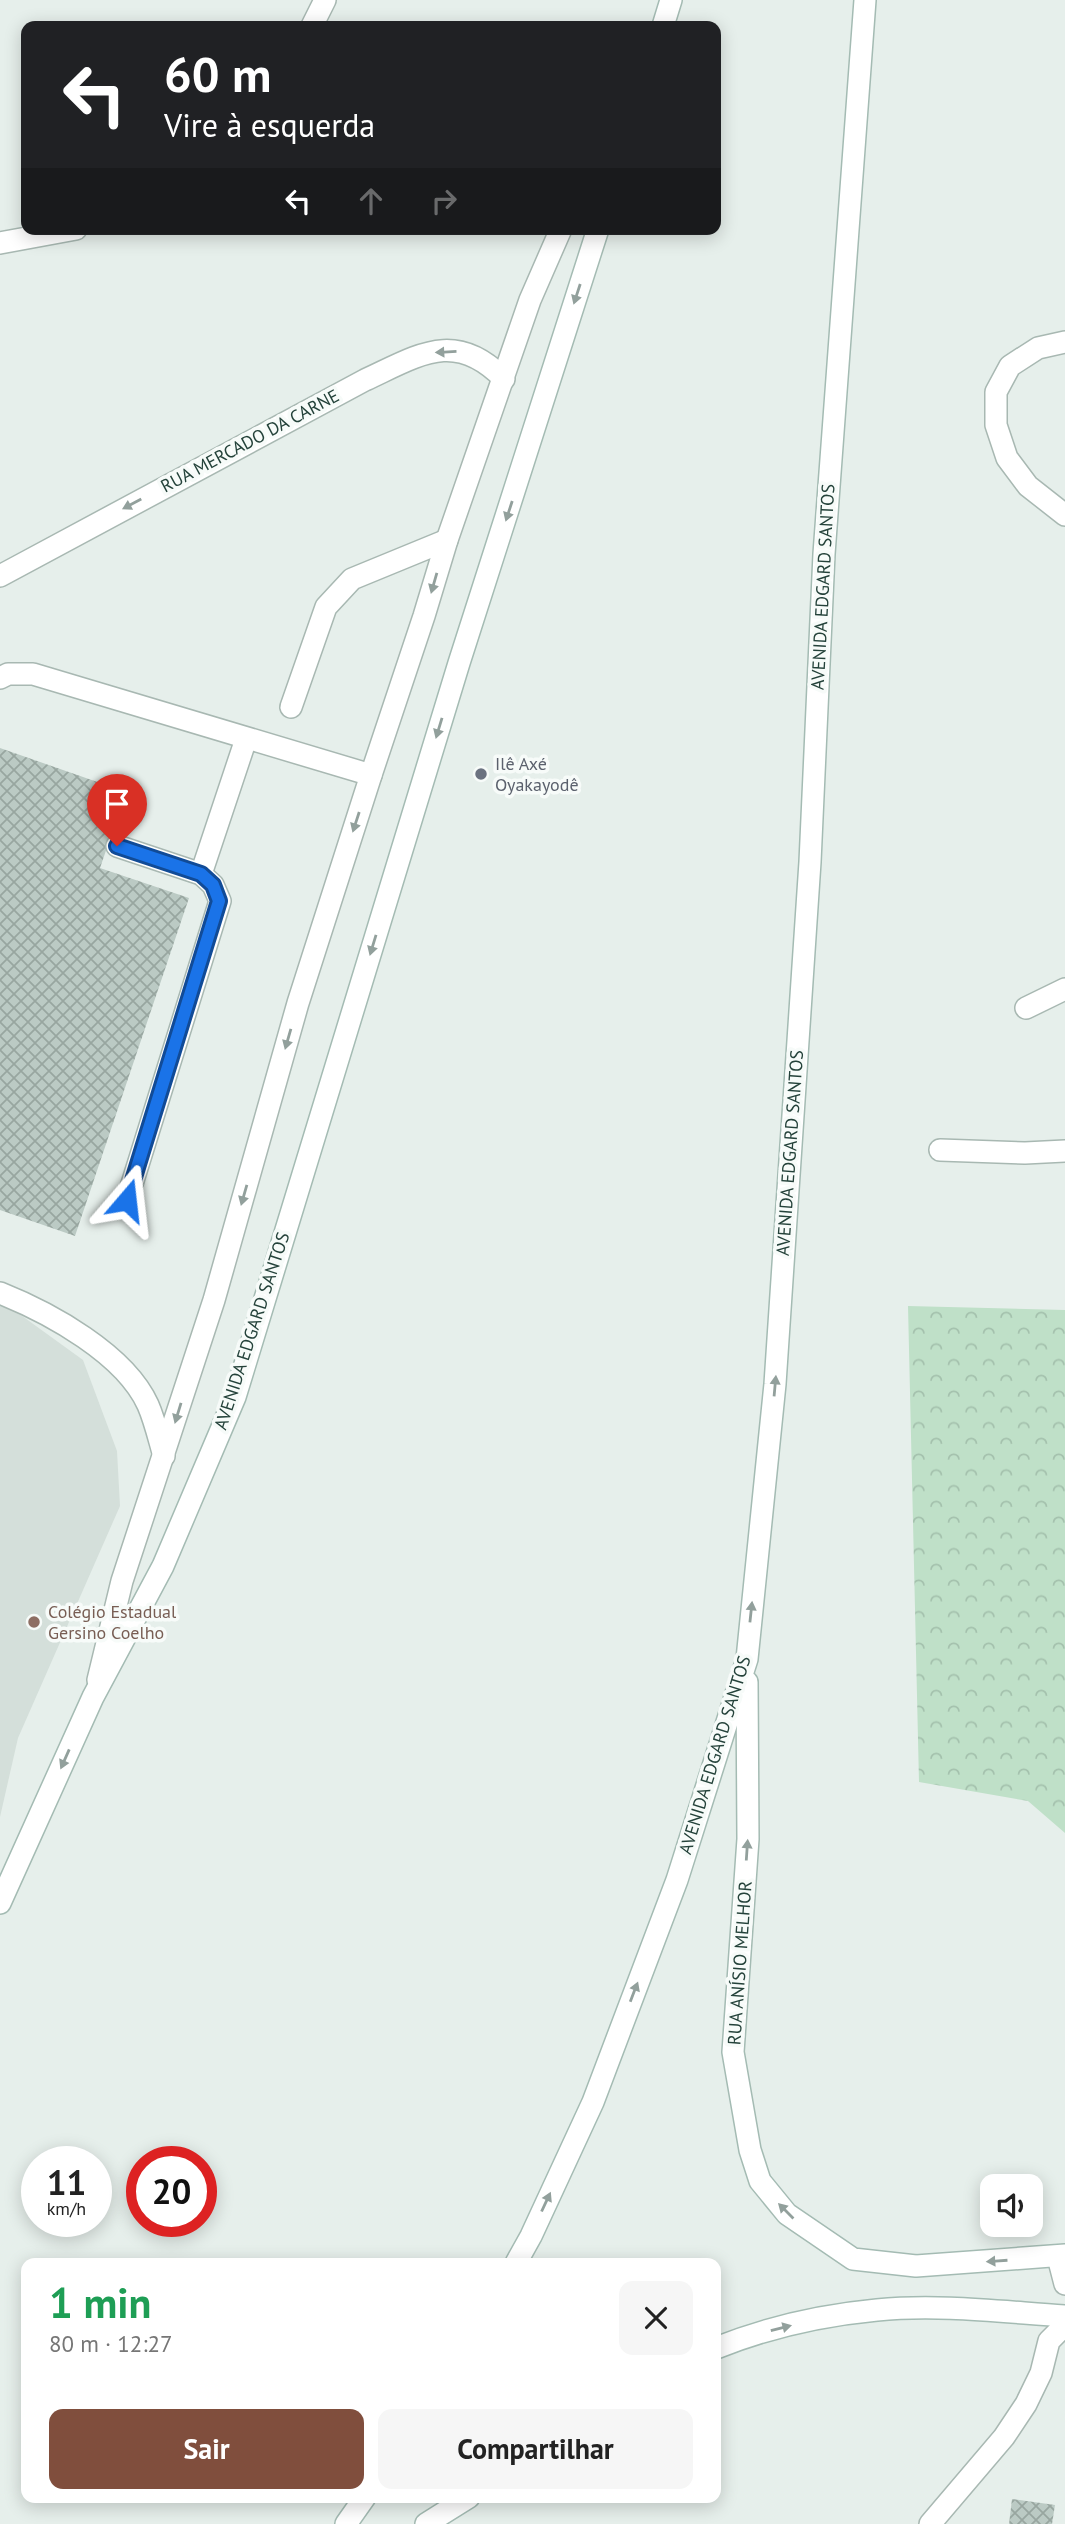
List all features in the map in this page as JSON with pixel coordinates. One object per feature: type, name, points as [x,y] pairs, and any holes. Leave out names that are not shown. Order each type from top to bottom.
[{"type":"main road","points":[[315,21],[326,0]]},
{"type":"main road","points":[[665,21],[671,0]]},
{"type":"main road","name":"AVENIDA EDGARD SANTOS","points":[[519,2258],[593,2102],[677,1880],[747,1659],[775,1384],[810,862],[825,541],[865,0]]},
{"type":"main road","points":[[0,243],[43,235]]},
{"type":"main road","name":"AVENIDA EDGARD SANTOS","points":[[93,1697],[122,1581],[217,1290],[298,1003],[447,540],[530,300],[558,235]]},
{"type":"main road","name":"AVENIDA EDGARD SANTOS","points":[[0,1903],[93,1697],[163,1566],[235,1396],[459,663],[596,235]]},
{"type":"main road","points":[[1065,342],[1038,348],[1010,366],[996,393],[996,425],[1007,458],[1028,486],[1065,515]]},
{"type":"main road","name":"RUA MERCADO DA CARNE","points":[[0,576],[365,380],[415,357],[444,350],[468,352],[487,362],[504,379]]},
{"type":"main road","points":[[291,707],[326,607],[341,590],[352,579],[447,540]]},
{"type":"main road","points":[[0,678],[8,674],[33,674],[371,775]]},
{"type":"main road","points":[[201,874],[246,739]]},
{"type":"main road","points":[[117,846],[201,874],[213,885],[219,901],[127,1200]]},
{"type":"main road","points":[[1026,1007],[1065,989]]},
{"type":"main road","points":[[940,1150],[1025,1153],[1065,1151]]},
{"type":"main road","points":[[0,1293],[65,1326],[115,1361],[148,1404],[164,1457]]},
{"type":"main road","name":"RUA ANÍSIO MELHOR","points":[[747,1659],[748,1839],[733,2052],[750,2150],[760,2181],[787,2214],[853,2259],[916,2266],[1062,2256]]},
{"type":"main road","points":[[1062,2256],[1065,2284]]},
{"type":"main road","points":[[721,2347],[825,2318],[878,2309],[957,2309],[1065,2316]]},
{"type":"main road","points":[[930,2524],[1004,2437],[1026,2404],[1041,2374],[1049,2342],[1065,2325]]},
{"type":"main road","points":[[345,2524],[361,2503]]},
{"type":"main road","points":[[426,2524],[460,2503]]},
{"type":"shaded area","name":"Colégio Estadual Gersino Coelho","points":[[0,1300],[83,1360],[117,1451],[120,1506],[18,1738],[0,1817]]},
{"type":"green space","points":[[908,1306],[1065,1310],[1065,1833],[1028,1801],[919,1782]]},
{"type":"building","points":[[0,748],[126,792],[100,868],[189,898],[75,1236],[0,1210]]},
{"type":"building","points":[[1012,2499],[1055,2505],[1052,2524],[1009,2524]]},
{"type":"place","name":"Ilê Axé Oyakayodê","points":[[481,774]]},
{"type":"place","name":"Colégio Estadual Gersino Coelho","points":[[34,1622]]},
{"type":"route","points":[[117,846],[201,874],[213,885],[219,901],[127,1200]]}]
